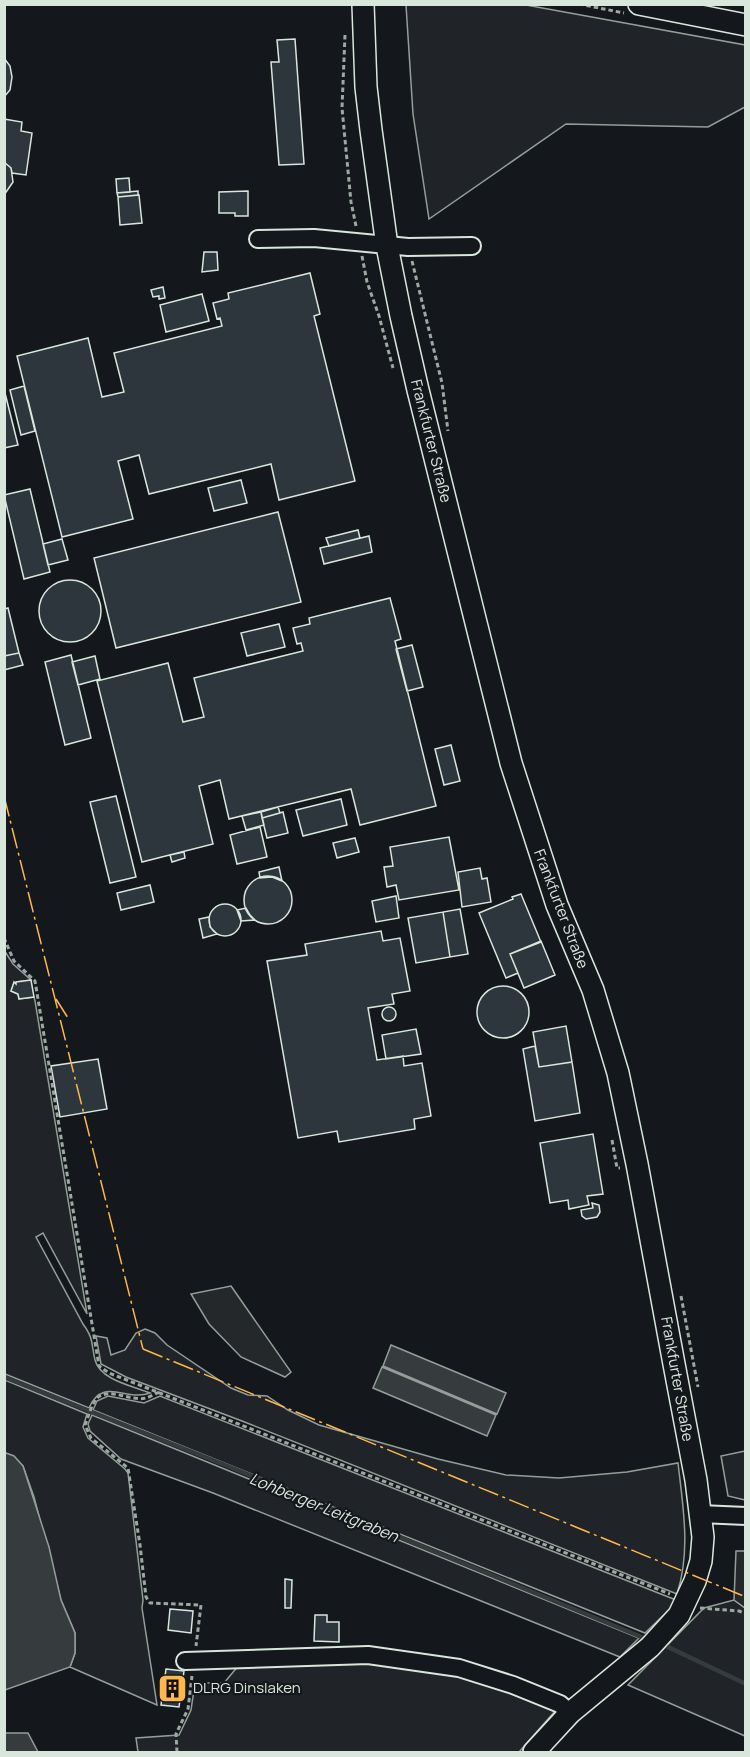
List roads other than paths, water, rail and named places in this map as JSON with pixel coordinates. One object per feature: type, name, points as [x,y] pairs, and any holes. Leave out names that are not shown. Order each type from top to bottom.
[{"type":"main road","name":"Frankfurter Straße","points":[[363,4],[366,87],[398,247],[418,390],[511,763],[548,878],[596,999],[618,1073],[696,1480],[703,1537],[701,1561],[686,1602],[667,1629],[650,1647],[570,1713],[534,1752]]},
{"type":"main road","points":[[639,4],[746,25]]},
{"type":"street","points":[[258,239],[314,238],[398,247],[472,246]]},
{"type":"street","points":[[700,1514],[746,1516]]},
{"type":"street","points":[[190,1661],[368,1654],[459,1668],[513,1685],[560,1704],[570,1713]]},
{"type":"waterway","name":"Lohberger Leitgraben","points":[[4,1377],[225,1465],[644,1638]]},
{"type":"waterway","name":"Lohberger Leitgraben","points":[[668,1647],[746,1684]]},
{"type":"place","name":"DLRG Dinslaken","points":[[172,1688]]}]
